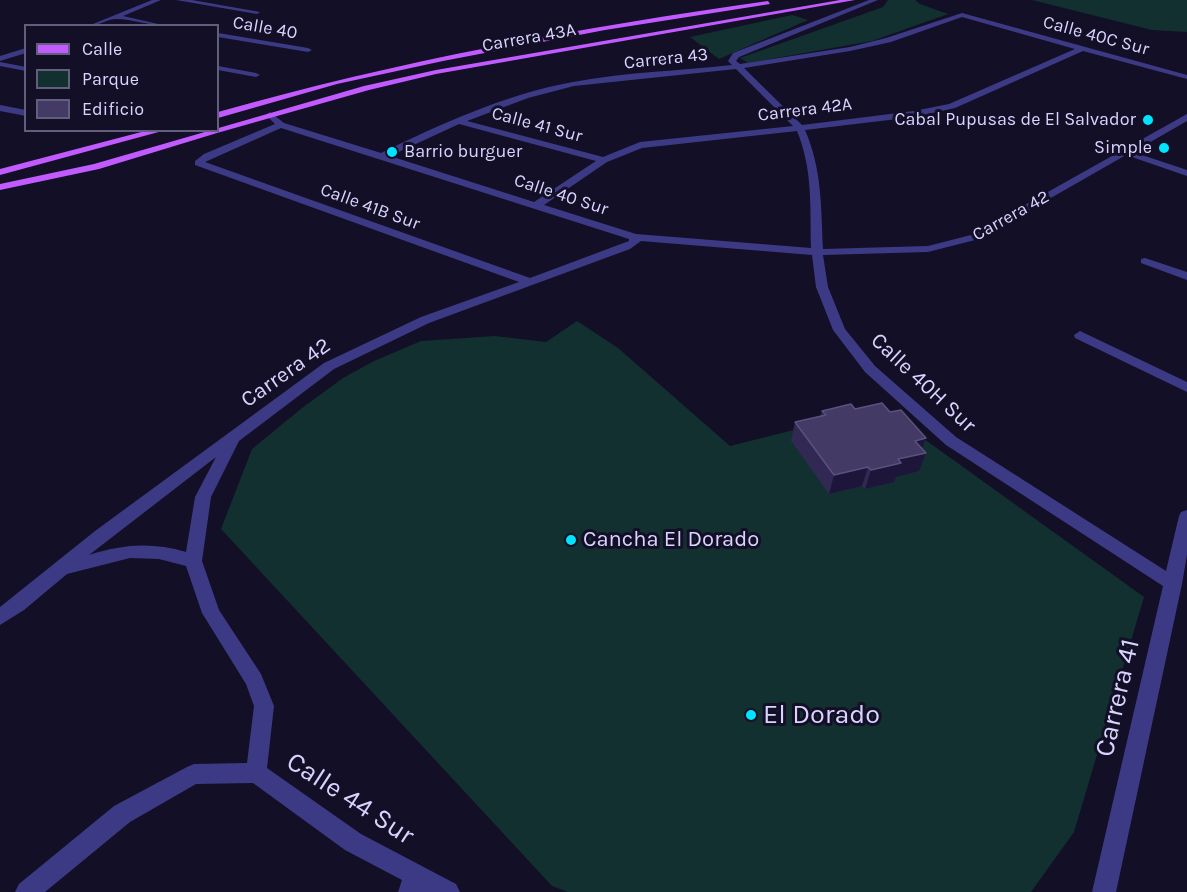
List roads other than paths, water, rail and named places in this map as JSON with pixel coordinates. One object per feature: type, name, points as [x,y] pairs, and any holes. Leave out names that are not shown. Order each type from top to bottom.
[{"type":"main road","name":"Carrera 43A","points":[[219,129],[435,72],[852,0]]},
{"type":"main road","name":"Carrera 43A","points":[[219,115],[335,82],[401,68],[570,35],[778,1]]},
{"type":"main road","points":[[0,172],[154,132]]},
{"type":"main road","name":"Carrera 43A","points":[[0,187],[96,167],[210,132]]},
{"type":"street","points":[[96,24],[158,0]]},
{"type":"street","points":[[179,0],[257,12]]},
{"type":"street","points":[[736,67],[732,61],[736,55],[875,0]]},
{"type":"street","name":"Carrera 43","points":[[381,157],[460,122],[530,95],[574,84],[736,67],[871,45],[962,15]]},
{"type":"street","name":"Calle 40C Sur","points":[[962,15],[1187,77]]},
{"type":"street","points":[[114,17],[153,24]]},
{"type":"street","name":"Calle 40","points":[[219,35],[308,50]]},
{"type":"street","name":"Carrera 42A","points":[[535,206],[604,160],[640,145],[914,114],[952,106],[1083,48]]},
{"type":"street","points":[[0,59],[24,51]]},
{"type":"street","points":[[0,64],[24,69]]},
{"type":"street","name":"Calle 40H Sur","points":[[736,67],[800,128],[807,140],[813,164],[817,252],[822,287],[839,330],[870,369],[951,441],[1173,584]]},
{"type":"street","points":[[219,68],[256,75]]},
{"type":"street","points":[[0,108],[24,113]]},
{"type":"street","name":"Calle 40 Sur","points":[[270,115],[281,125],[635,237],[817,252]]},
{"type":"street","name":"Carrera 42","points":[[817,252],[918,250],[975,237],[1187,117]]},
{"type":"street","name":"Calle 41 Sur","points":[[460,122],[604,160]]},
{"type":"street","name":"Calle 41B Sur","points":[[281,125],[225,148],[198,163],[530,282]]},
{"type":"street","points":[[1125,152],[1187,173]]},
{"type":"street","name":"Carrera 42","points":[[0,617],[18,606],[101,535],[329,366],[425,320],[626,247],[635,242],[635,237]]},
{"type":"street","points":[[1145,261],[1187,276]]},
{"type":"street","points":[[1080,335],[1187,388]]},
{"type":"street","name":"Calle 44 Sur","points":[[235,437],[203,497],[193,561],[211,613],[254,680],[264,706],[256,773],[413,883],[448,892]]},
{"type":"street","name":"Carrera 41","points":[[1104,892],[1187,516]]},
{"type":"street","points":[[60,570],[116,552],[148,549],[193,561]]},
{"type":"street","points":[[27,892],[122,814],[194,774],[256,773]]},
{"type":"place","name":"Cabal Pupusas de El Salvador","points":[[1148,120]]},
{"type":"place","name":"Simple","points":[[1164,148]]},
{"type":"place","name":"Barrio burguer","points":[[392,152]]},
{"type":"place","name":"Cancha El Dorado","points":[[571,540]]},
{"type":"place","name":"El Dorado","points":[[751,715]]}]
